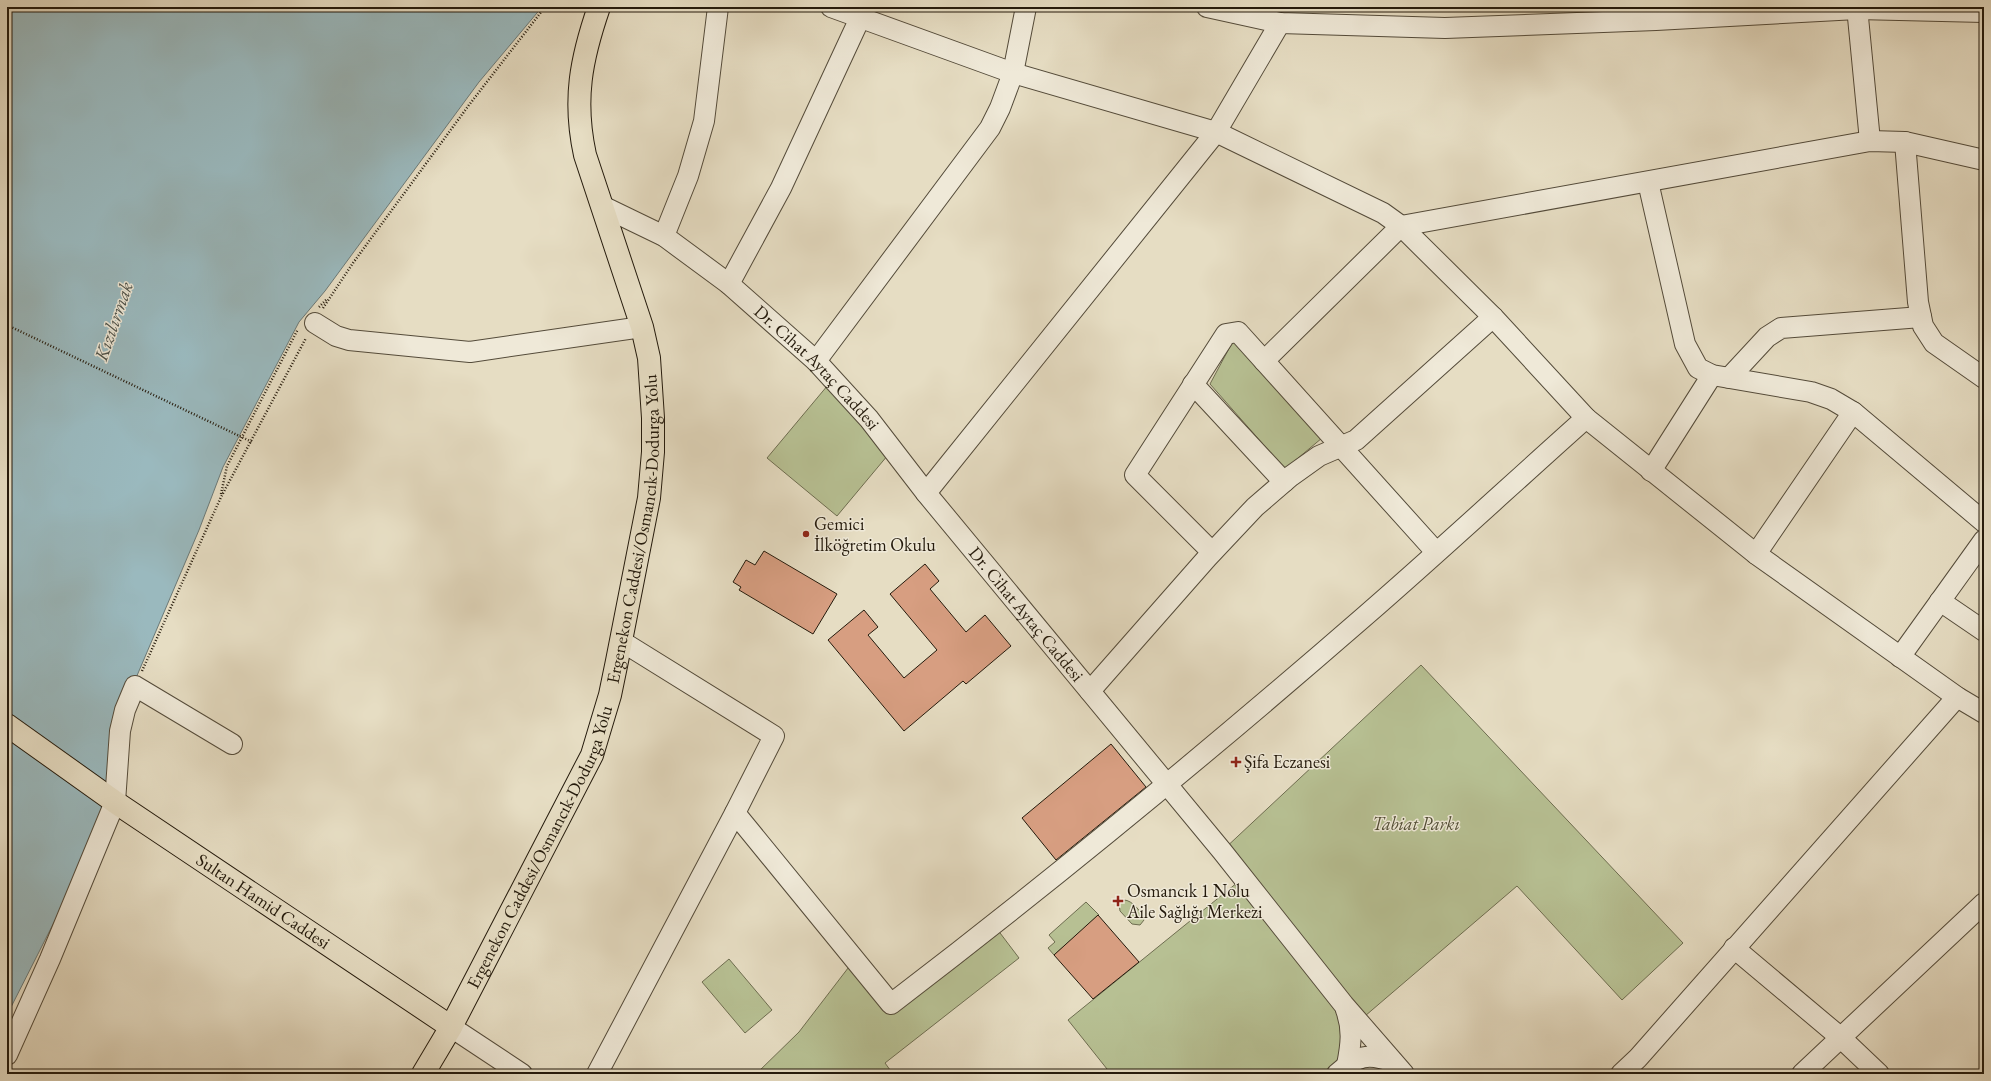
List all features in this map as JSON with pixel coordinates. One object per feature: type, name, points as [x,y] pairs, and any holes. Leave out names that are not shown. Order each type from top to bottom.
[{"type":"main road","name":"Ergenekon Caddesi/Osmancık-Dodurga Yolu","points":[[423,1074],[451,1027],[592,755],[610,695],[648,498],[653,452],[653,390],[649,358],[642,327],[585,155],[578,110],[582,66],[599,7]]},
{"type":"main road","name":"Sultan Hamid Caddesi","points":[[7,726],[115,802],[451,1027]]},
{"type":"street","points":[[664,236],[688,176],[701,135],[708,100],[714,29],[718,7]]},
{"type":"street","points":[[831,7],[1014,73],[1216,132],[1383,213],[1401,226],[1493,316],[1586,418],[1756,554],[1900,658],[1957,697],[1984,713]]},
{"type":"street","points":[[816,361],[978,146],[1000,108],[1014,73],[1026,7]]},
{"type":"street","points":[[1208,7],[1280,23],[1445,28],[1656,20],[1857,8],[1984,12]]},
{"type":"street","points":[[1857,8],[1870,142]]},
{"type":"street","points":[[729,284],[781,188],[860,18]]},
{"type":"street","points":[[926,493],[1216,132],[1280,23]]},
{"type":"street","points":[[1264,361],[1401,226],[1870,142],[1905,142],[1984,160]]},
{"type":"street","points":[[1905,142],[1918,302],[1923,326],[1934,343],[1984,378]]},
{"type":"street","points":[[1648,182],[1685,344],[1698,368],[1721,376],[1811,392],[1831,399],[1853,412],[1984,522]]},
{"type":"street","name":"Dr. Cihat Aytaç Caddesi","points":[[602,206],[664,236],[729,284],[816,361],[869,418],[926,493],[1222,850],[1344,1005],[1398,1068]]},
{"type":"street","points":[[1090,691],[1212,552],[1255,506],[1284,482],[1320,456],[1356,440],[1493,316]]},
{"type":"street","points":[[1651,471],[1721,376],[1767,337],[1781,328],[1921,317]]},
{"type":"street","points":[[310,320],[336,336],[349,340],[470,352],[642,327]]},
{"type":"street","points":[[1212,552],[1135,474],[1226,334],[1238,332],[1436,552]]},
{"type":"street","points":[[1193,384],[1284,482]]},
{"type":"street","points":[[1756,554],[1853,412]]},
{"type":"street","points":[[735,813],[891,1004],[994,926],[1167,785],[1360,621],[1586,418]]},
{"type":"street","points":[[1900,658],[1984,540]]},
{"type":"street","points":[[1940,601],[1984,631]]},
{"type":"street","points":[[596,1074],[735,813],[774,736],[621,641]]},
{"type":"street","points":[[7,1055],[50,959],[115,802],[120,731],[125,710],[135,686],[232,744]]},
{"type":"street","points":[[1622,1074],[1638,1058],[1957,697]]},
{"type":"street","points":[[1802,1074],[1984,902]]},
{"type":"street","points":[[1734,948],[1840,1037],[1879,1074]]},
{"type":"street","points":[[1342,1069],[1351,1046],[1351,1027],[1344,1005]]},
{"type":"street","name":"Sultan Hamid Caddesi","points":[[451,1027],[522,1074]]},
{"type":"street","points":[[1342,1069],[1358,1058],[1368,1056],[1398,1068]]},
{"type":"path","points":[[221,497],[227,466],[310,320],[330,296],[464,111],[545,7]]},
{"type":"path","points":[[135,686],[221,497],[252,442],[310,320],[330,296]]},
{"type":"path","points":[[7,325],[252,442]]},
{"type":"green space","points":[[1233,341],[1237,342],[1322,438],[1285,469],[1210,384]]},
{"type":"green space","points":[[833,379],[893,449],[837,516],[767,458]]},
{"type":"green space","name":"Tabiat Parkı","points":[[1421,665],[1683,943],[1622,1000],[1517,886],[1358,1022],[1350,1020],[1336,1074],[1111,1074],[1068,1020],[1243,878],[1222,851]]},
{"type":"green space","points":[[1124,900],[1133,904],[1141,914],[1144,920],[1140,925],[1132,924],[1120,911],[1119,904]]},
{"type":"green space","points":[[1086,902],[1099,915],[1054,955],[1048,948],[1055,942],[1049,935]]},
{"type":"green space","points":[[994,925],[1019,958],[885,1063],[893,1074],[756,1074],[799,1032],[855,959],[891,1004]]},
{"type":"green space","points":[[729,959],[772,1010],[745,1033],[702,982]]},
{"type":"water","name":"Kızılırmak","points":[[7,7],[542,7],[479,82],[325,291],[299,322],[223,467],[199,530],[133,685],[115,802],[7,1015]]},
{"type":"building","points":[[764,551],[837,594],[813,634],[739,590],[741,587],[733,582],[746,560],[755,565]]},
{"type":"building","points":[[925,564],[939,581],[930,589],[966,632],[985,615],[1011,646],[966,684],[963,681],[904,731],[828,640],[864,610],[878,627],[868,635],[904,678],[937,650],[890,594]]},
{"type":"building","points":[[1111,744],[1146,787],[1056,860],[1022,818]]},
{"type":"building","points":[[1098,915],[1139,962],[1093,999],[1054,955]]},
{"type":"place","name":"Gemici İlköğretim Okulu","points":[[806,534]]},
{"type":"place","name":"Şifa Eczanesi","points":[[1236,762]]},
{"type":"place","name":"Osmancık 1 Nolu Aile Sağlığı Merkezi","points":[[1118,901]]}]
